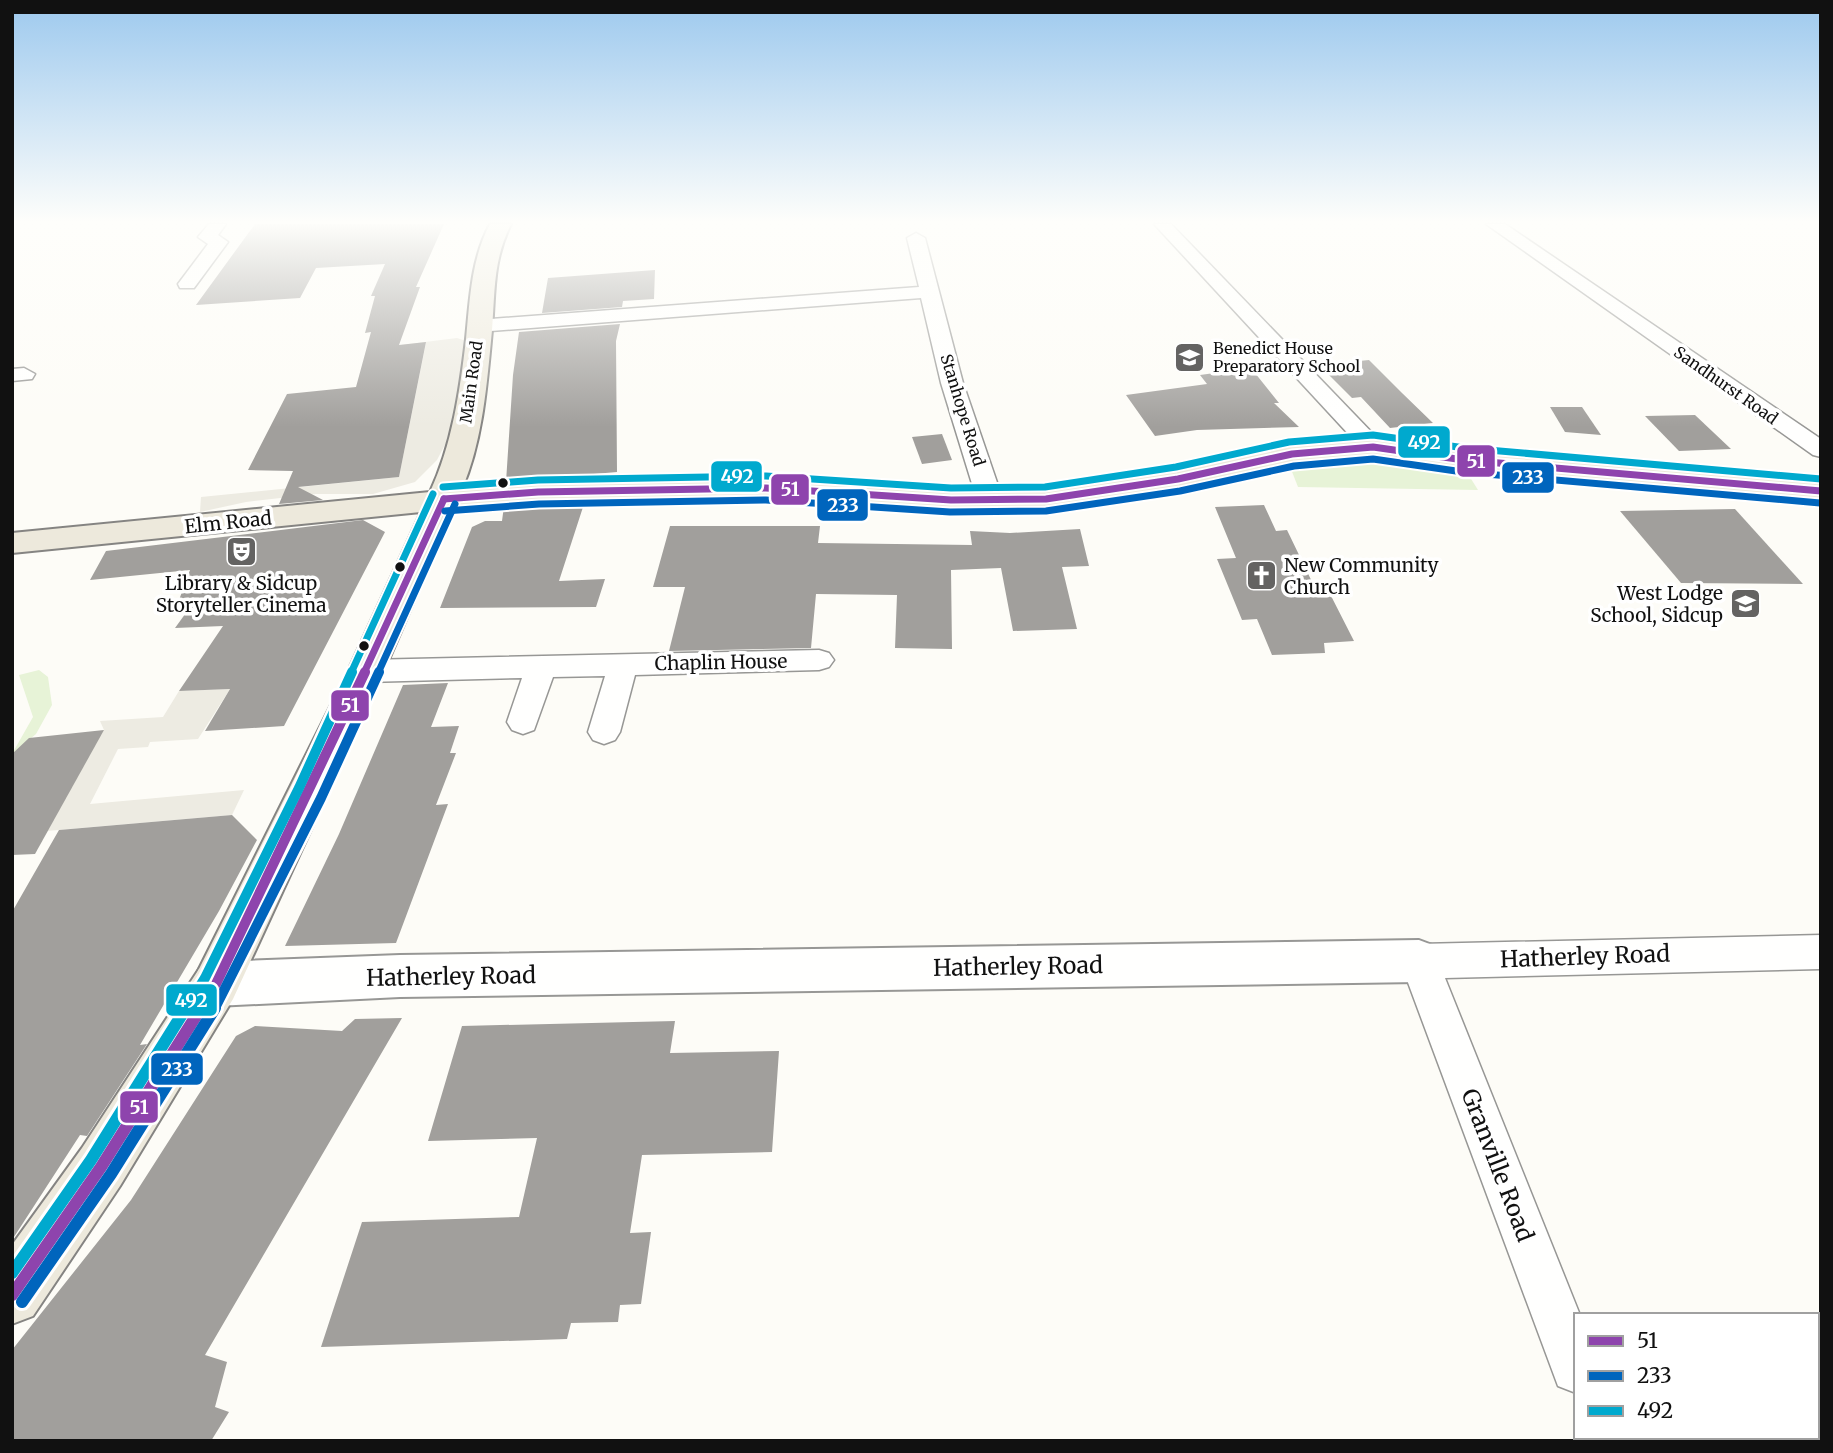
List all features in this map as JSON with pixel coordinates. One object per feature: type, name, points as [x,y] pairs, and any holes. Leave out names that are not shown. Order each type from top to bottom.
[{"type":"main road","name":"Main Road","points":[[12,1294],[101,1167],[216,984],[366,671],[456,468],[474,385],[482,292]]},
{"type":"main road","name":"Elm Road","points":[[12,543],[527,493],[766,488],[990,500],[1045,499],[1178,479],[1292,454],[1373,447],[1464,460],[1821,491]]},
{"type":"street","points":[[478,326],[931,292]]},
{"type":"street","name":"Stanhope Road","points":[[931,292],[952,383],[990,500]]},
{"type":"street","points":[[1226,292],[1373,447]]},
{"type":"street","name":"Sandhurst Road","points":[[1592,292],[1821,450]]},
{"type":"street","name":"Chaplin House","points":[[366,671],[819,660]]},
{"type":"street","points":[[604,732],[623,664]]},
{"type":"street","points":[[523,722],[541,666]]},
{"type":"street","name":"Hatherley Road","points":[[216,984],[400,976],[1419,961],[1821,952]]},
{"type":"street","name":"Granville Road","points":[[1419,961],[1574,1363]]},
{"type":"green space","points":[[1394,458],[1463,466],[1478,490],[1298,487],[1289,464]]},
{"type":"green space","points":[[39,670],[48,677],[52,705],[36,734],[12,754],[33,717],[19,675]]},
{"type":"shaded area","points":[[457,338],[466,341],[451,433],[437,460],[415,482],[373,494],[316,494],[246,502],[200,512],[201,497],[399,477],[426,343],[369,349]]},
{"type":"shaded area","points":[[230,689],[198,739],[150,742],[148,747],[118,749],[90,804],[244,790],[232,815],[12,834],[104,730],[100,721],[163,717],[179,691]]},
{"type":"building","points":[[206,292],[303,292],[300,298],[196,305]]},
{"type":"building","points":[[373,292],[418,292],[399,345],[426,342],[399,477],[298,487],[323,500],[279,504],[293,471],[248,470],[287,394],[356,387],[371,332],[365,333],[375,296],[371,296]]},
{"type":"building","points":[[546,292],[654,292],[654,299],[623,301],[622,307],[542,313]]},
{"type":"building","points":[[620,324],[616,341],[617,472],[594,474],[592,480],[506,482],[513,375],[519,332]]},
{"type":"building","points":[[1369,360],[1433,423],[1390,428],[1361,397],[1352,398],[1319,365]]},
{"type":"building","points":[[1251,368],[1279,403],[1274,403],[1299,427],[1197,430],[1155,436],[1126,395],[1207,384],[1200,375]]},
{"type":"building","points":[[1550,407],[1582,407],[1601,435],[1565,432]]},
{"type":"building","points":[[1695,415],[1731,449],[1679,451],[1645,416]]},
{"type":"building","points":[[942,434],[952,460],[922,464],[912,437]]},
{"type":"building","points":[[584,504],[559,581],[605,579],[596,607],[440,608],[472,527],[485,521],[502,521],[504,506]]},
{"type":"building","name":"New Community Church","points":[[1264,505],[1276,531],[1287,530],[1315,588],[1327,588],[1354,641],[1324,643],[1325,653],[1272,655],[1257,619],[1242,620],[1217,559],[1236,558],[1215,507]]},
{"type":"building","points":[[1735,509],[1803,584],[1681,583],[1620,511]]},
{"type":"building","points":[[363,520],[385,532],[284,726],[205,731],[230,689],[179,691],[223,626],[175,628],[196,599],[179,600],[190,570],[90,580],[106,551]]},
{"type":"building","points":[[670,526],[820,526],[818,543],[972,545],[970,531],[1010,533],[1080,529],[1089,566],[1062,567],[1077,629],[1013,631],[1001,568],[951,570],[952,649],[895,648],[897,595],[816,594],[811,648],[669,651],[685,587],[653,587]]},
{"type":"building","points":[[448,683],[431,727],[459,726],[450,753],[456,753],[436,805],[448,804],[396,943],[285,946],[339,834],[403,685]]},
{"type":"building","points":[[104,730],[35,854],[12,855],[12,754],[29,738]]},
{"type":"building","points":[[232,815],[257,840],[219,911],[140,1045],[147,1044],[87,1136],[80,1135],[12,1240],[12,912],[59,830]]},
{"type":"building","points":[[402,1018],[205,1355],[227,1362],[215,1407],[229,1412],[211,1441],[12,1441],[12,1350],[131,1200],[236,1036],[255,1026],[342,1031],[355,1019]]},
{"type":"building","points":[[675,1021],[670,1053],[779,1051],[772,1152],[642,1155],[630,1233],[651,1232],[641,1304],[620,1305],[618,1322],[571,1323],[567,1339],[321,1347],[362,1222],[519,1217],[537,1138],[428,1141],[462,1026]]},
{"type":"transit line","name":"492","points":[[443,487],[538,480],[766,476],[951,488],[1045,487],[1176,467],[1289,442],[1373,435],[1465,448],[1821,479]]},
{"type":"transit line","name":"51","points":[[444,499],[538,492],[766,488],[951,500],[1046,499],[1178,479],[1292,454],[1373,447],[1464,460],[1821,491]]},
{"type":"transit line","name":"233","points":[[445,511],[539,504],[766,500],[950,512],[1046,511],[1180,491],[1294,466],[1373,459],[1463,472],[1820,503]]},
{"type":"transit line","name":"492","points":[[12,1273],[91,1160],[205,978],[299,788],[433,494]]},
{"type":"transit line","name":"51","points":[[12,1295],[101,1167],[216,984],[310,793],[444,499]]},
{"type":"transit line","name":"233","points":[[22,1302],[111,1174],[227,989],[321,798],[455,504]]},
{"type":"place","name":"Benedict House Preparatory School","points":[[1190,357]]},
{"type":"place","name":"Library & Sidcup Storyteller Cinema","points":[[241,552]]},
{"type":"place","name":"New Community Church","points":[[1261,576]]},
{"type":"place","name":"West Lodge School, Sidcup","points":[[1746,604]]}]
